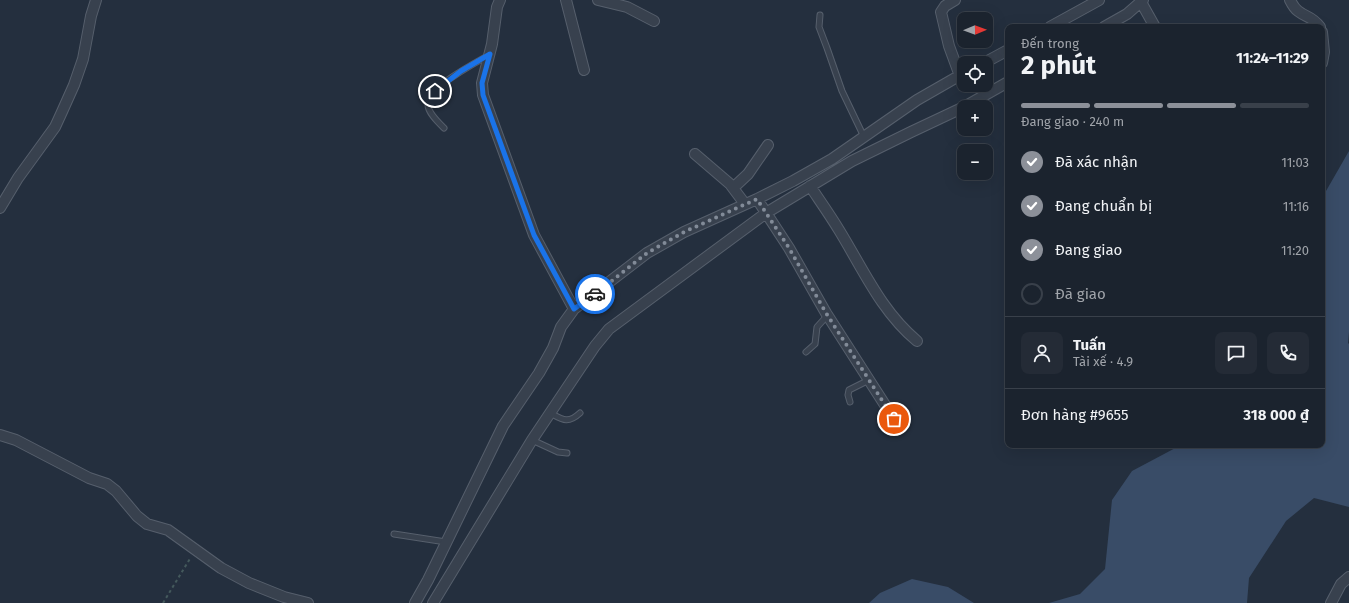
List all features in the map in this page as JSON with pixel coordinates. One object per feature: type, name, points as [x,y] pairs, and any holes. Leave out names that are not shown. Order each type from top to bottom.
[{"type":"street","points":[[0,208],[18,178],[55,127],[84,59],[91,16],[96,0]]},
{"type":"street","points":[[500,0],[497,7],[490,54],[482,83],[483,95],[534,235],[574,309]]},
{"type":"street","points":[[566,0],[584,70]]},
{"type":"street","points":[[598,0],[627,7],[654,21]]},
{"type":"street","points":[[956,0],[945,6],[941,12],[949,46],[957,63]]},
{"type":"street","points":[[1055,24],[1085,5],[1099,0]]},
{"type":"street","points":[[1290,0],[1294,8],[1313,19],[1317,24]]},
{"type":"street","points":[[1109,24],[1127,14],[1142,1],[1154,24]]},
{"type":"street","points":[[993,58],[1005,52]]},
{"type":"street","points":[[433,603],[532,440],[595,346],[609,329],[793,181],[832,159],[917,100],[957,77]]},
{"type":"street","points":[[976,100],[1005,84]]},
{"type":"street","points":[[415,603],[428,580],[503,426],[539,373],[553,348],[561,327],[574,309],[647,253],[684,232],[745,204],[762,206],[810,186],[852,161],[957,110]]},
{"type":"street","points":[[733,188],[748,174],[768,144]]},
{"type":"street","points":[[695,154],[733,188],[745,204]]},
{"type":"street","points":[[810,186],[839,230],[869,282],[904,330],[917,341]]},
{"type":"street","points":[[762,206],[789,248],[828,316],[894,419]]},
{"type":"street","points":[[0,435],[16,440],[89,478],[107,484],[116,491],[137,516],[147,524],[168,530],[221,568],[249,584],[284,597],[308,603]]},
{"type":"street","points":[[1331,603],[1341,584],[1349,578]]},
{"type":"lane","points":[[820,15],[820,28],[826,48],[842,91],[864,137]]},
{"type":"lane","points":[[444,128],[428,106],[433,95],[444,83],[490,54]]},
{"type":"lane","points":[[806,352],[816,344],[817,327],[828,316]]},
{"type":"lane","points":[[850,402],[848,395],[849,390],[869,380]]},
{"type":"lane","points":[[550,413],[566,420],[573,419],[580,413]]},
{"type":"lane","points":[[532,440],[558,452],[567,453]]},
{"type":"lane","points":[[394,534],[446,542]]},
{"type":"path","points":[[163,603],[195,549]]},
{"type":"water","points":[[1349,151],[1349,507],[1314,498],[1286,521],[1249,578],[1247,603],[1049,603],[1080,594],[1105,569],[1112,500],[1132,471],[1175,448],[1325,448],[1325,193]]},
{"type":"water","points":[[912,579],[948,587],[974,603],[869,603],[880,593]]},
{"type":"way so far","points":[[595,294],[647,253],[684,232],[757,199],[789,248],[826,313],[894,419]]},
{"type":"route","points":[[435,91],[461,71],[490,54],[482,83],[483,95],[534,235],[574,309],[595,294]]}]
